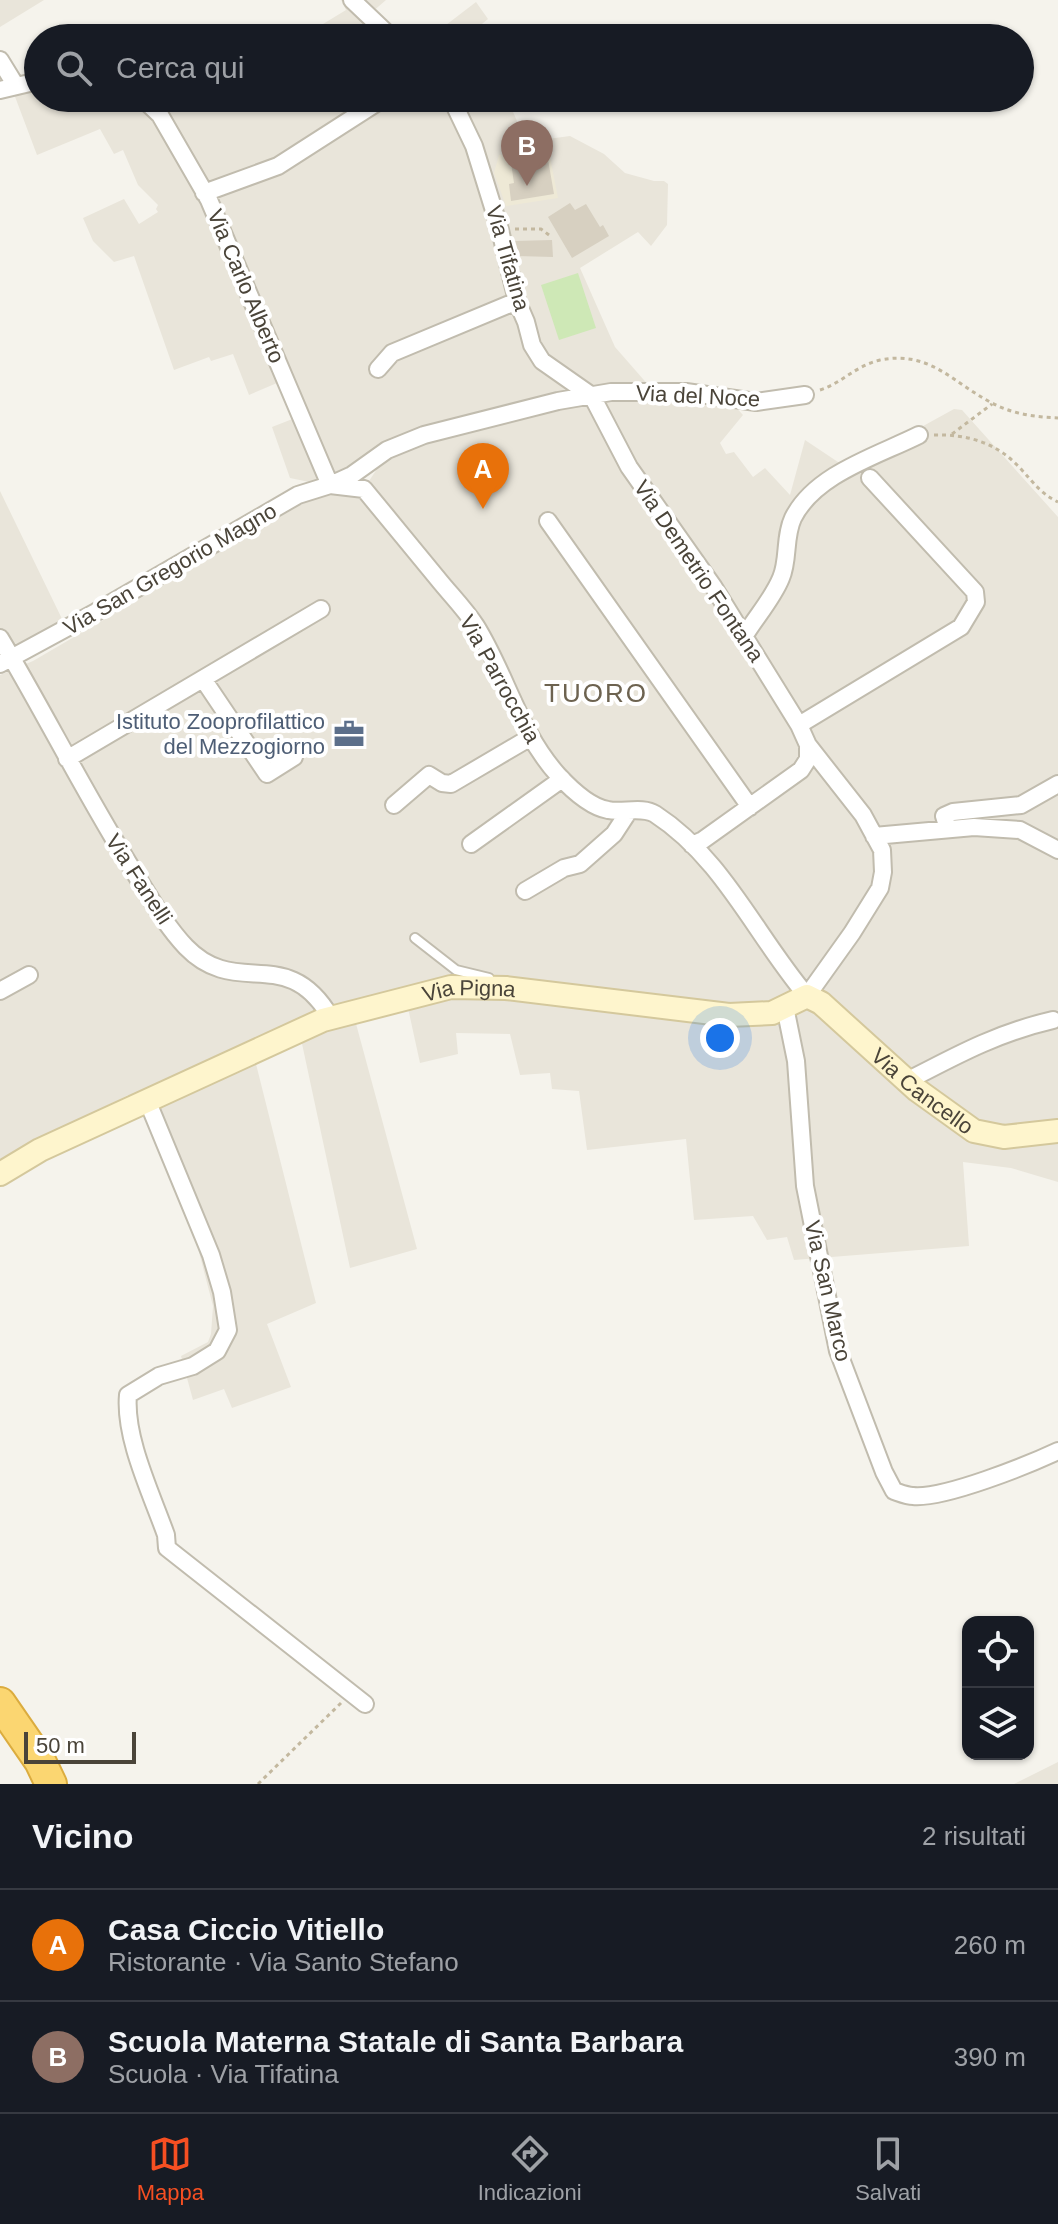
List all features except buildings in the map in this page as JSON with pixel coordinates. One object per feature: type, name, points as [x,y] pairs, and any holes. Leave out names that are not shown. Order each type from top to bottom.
[{"type":"highway","points":[[0,1703],[40,1761],[51,1784]]},
{"type":"street","points":[[352,0],[377,24]]},
{"type":"street","points":[[0,60],[8,88]]},
{"type":"street","name":"Via Carlo Alberto","points":[[157,112],[204,193],[330,485]]},
{"type":"street","points":[[204,193],[278,166],[362,112]]},
{"type":"street","name":"Via Tifatina","points":[[458,112],[474,146],[532,345],[542,361],[592,396]]},
{"type":"street","points":[[378,369],[392,353],[517,301]]},
{"type":"street","name":"Via del Noce","points":[[330,485],[352,475],[387,450],[424,435],[558,401],[611,392],[686,392],[756,402],[805,395]]},
{"type":"street","name":"Via Demetrio Fontana","points":[[592,396],[629,467],[713,586],[799,725],[808,745],[863,815],[882,850],[880,888],[807,996]]},
{"type":"street","points":[[745,635],[782,577],[793,519],[808,496],[836,476],[919,435]]},
{"type":"street","points":[[799,725],[961,627],[976,602],[975,592],[870,478]]},
{"type":"street","name":"Via San Gregorio Magno","points":[[6,662],[298,495],[330,485]]},
{"type":"street","name":"Via Parrocchia","points":[[330,485],[364,489],[475,625],[500,669],[531,737],[562,779],[587,800],[606,810],[652,811],[692,845],[720,874],[786,971],[807,996]]},
{"type":"street","points":[[548,521],[750,807]]},
{"type":"street","points":[[67,759],[321,609]]},
{"type":"street","name":"Via Fanelli","points":[[0,638],[6,662],[107,829],[187,948],[220,970],[289,977],[321,1001],[331,1018]]},
{"type":"street","points":[[203,679],[267,774],[294,757]]},
{"type":"street","points":[[394,805],[429,775],[442,783],[451,784],[531,737]]},
{"type":"street","points":[[692,845],[801,770],[808,759],[808,745]]},
{"type":"street","points":[[471,844],[562,779]]},
{"type":"street","points":[[948,829],[944,816],[953,812],[1021,805],[1058,784]]},
{"type":"street","points":[[525,891],[564,868],[580,864],[614,834],[629,811]]},
{"type":"street","points":[[874,836],[974,827],[1020,830],[1058,850]]},
{"type":"street","points":[[0,991],[29,975]]},
{"type":"street","name":"Via Pigna","points":[[0,1174],[40,1150],[331,1018],[451,987],[506,988],[729,1015],[772,1013],[807,996]]},
{"type":"street","name":"Via Cancello","points":[[807,996],[821,1003],[907,1081],[974,1131],[1004,1137],[1058,1131]]},
{"type":"street","name":"Via San Marco","points":[[785,1007],[796,1061],[805,1186],[838,1351],[894,1491],[914,1497],[939,1492],[986,1479],[1058,1451]]},
{"type":"street","points":[[907,1081],[981,1042],[1053,1020]]},
{"type":"street","points":[[147,1100],[211,1255],[222,1292],[228,1330],[217,1351],[193,1366],[159,1376],[128,1395],[131,1427],[166,1535],[167,1548],[365,1704]]},
{"type":"lane","points":[[415,938],[464,974],[560,988],[592,999]]},
{"type":"path","points":[[500,230],[541,229],[549,235]]},
{"type":"path","points":[[805,395],[834,385],[847,373],[879,361],[907,357],[959,380],[992,404],[1036,417],[1058,418]]},
{"type":"path","points":[[952,434],[992,404]]},
{"type":"path","points":[[919,435],[952,434],[988,442],[1018,465],[1044,496],[1058,502]]},
{"type":"path","points":[[258,1784],[351,1693]]},
{"type":"shaded area","points":[[0,0],[44,0],[0,27]]},
{"type":"shaded area","points":[[341,0],[386,0],[371,13],[382,24],[323,24],[346,10]]},
{"type":"shaded area","points":[[476,2],[488,19],[482,24],[447,24]]},
{"type":"shaded area","points":[[24,86],[24,112],[513,112],[526,142],[570,136],[604,154],[625,173],[668,184],[667,225],[651,246],[638,232],[580,268],[615,347],[650,387],[566,397],[336,475],[325,475],[314,483],[290,478],[272,427],[295,418],[277,383],[249,395],[233,354],[211,361],[209,357],[174,370],[134,256],[114,262],[93,241],[83,218],[124,199],[139,224],[158,212],[158,205],[138,185],[123,150],[114,154],[100,129],[37,155],[14,94]]},
{"type":"shaded area","points":[[548,147],[558,198],[506,206],[494,173],[499,155]]},
{"type":"shaded area","points":[[722,392],[743,415],[720,443],[726,454],[734,452],[753,477],[765,468],[790,495],[805,440],[847,468],[954,409],[962,410],[1058,517],[1058,1182],[1011,1168],[963,1162],[969,1246],[794,1260],[787,1237],[767,1240],[753,1216],[694,1220],[686,1139],[587,1150],[579,1091],[552,1089],[550,1073],[520,1075],[510,1034],[456,1033],[458,1054],[420,1063],[408,1008],[355,1020],[417,1249],[350,1268],[301,1039],[255,1060],[316,1303],[267,1324],[291,1387],[232,1408],[224,1389],[193,1400],[181,1356],[208,1342],[213,1306],[187,1206],[153,1125],[142,1111],[128,1095],[0,1159],[0,675],[33,661],[314,497],[342,492],[361,493],[387,454],[429,438],[597,399]]},
{"type":"shaded area","points":[[0,491],[64,623],[0,656]]},
{"type":"shaded area","points":[[1058,1762],[1058,1784],[1014,1784]]},
{"type":"green space","points":[[578,273],[596,328],[559,340],[541,285]]},
{"type":"place","name":"Scuola Materna Statale di Santa Barbara","points":[[527,186]]},
{"type":"place","name":"Casa Ciccio Vitiello","points":[[483,509]]},
{"type":"place","name":"Istituto Zooprofilattico del Mezzogiorno","points":[[349,734]]},
{"type":"district","name":"TUORO","points":[[596,693]]}]
